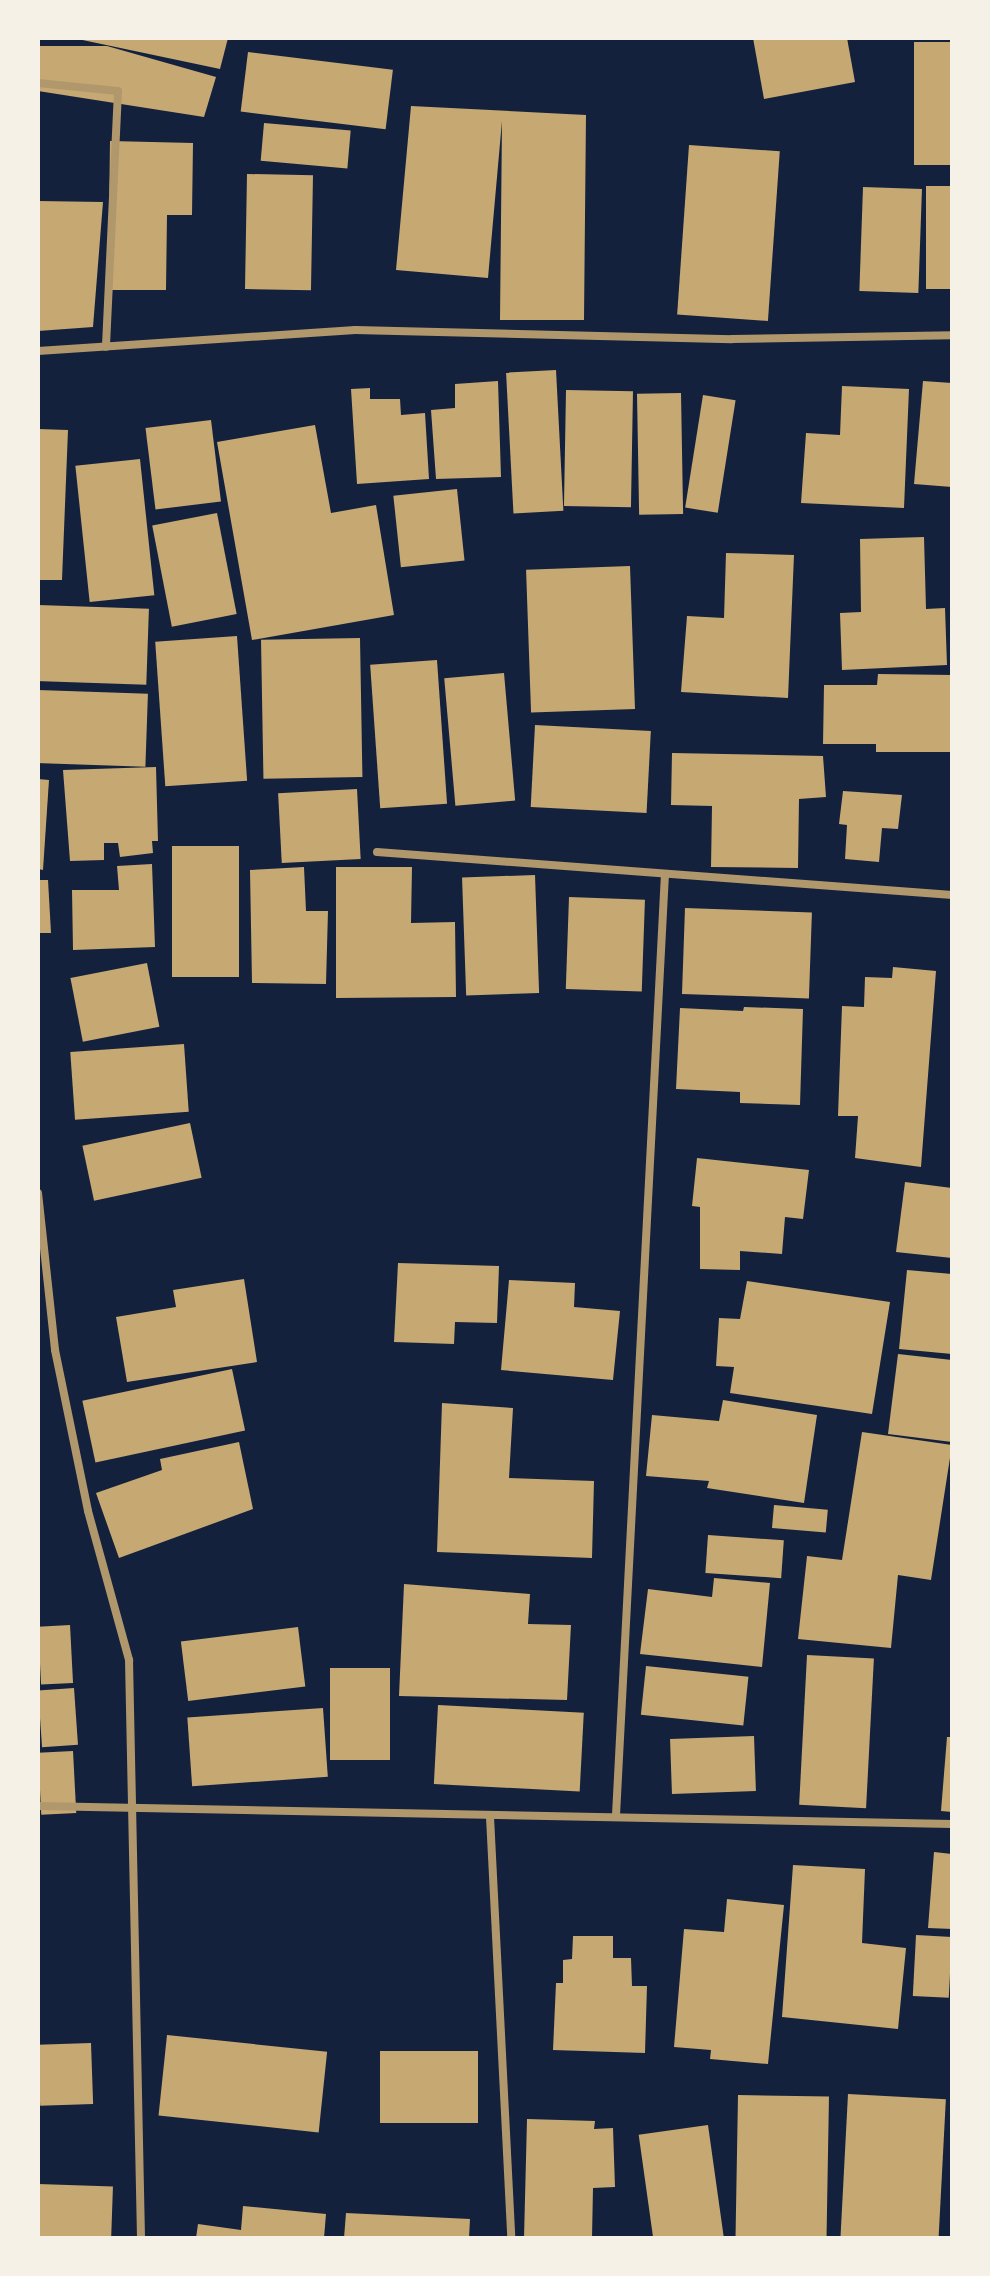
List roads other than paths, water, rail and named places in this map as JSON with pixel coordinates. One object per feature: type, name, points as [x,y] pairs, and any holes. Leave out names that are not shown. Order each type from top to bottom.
[{"type":"street","points":[[38,83],[118,91],[106,347]]},
{"type":"street","points":[[38,351],[355,330],[732,339],[952,335]]},
{"type":"street","points":[[377,852],[952,895]]},
{"type":"street","points":[[616,1815],[665,874]]},
{"type":"street","points":[[38,1193],[55,1350],[88,1511],[129,1660],[135,1804],[141,2238]]},
{"type":"street","points":[[38,1806],[135,1804],[490,1817],[616,1815],[952,1824]]},
{"type":"street","points":[[490,1817],[511,2238]]}]
